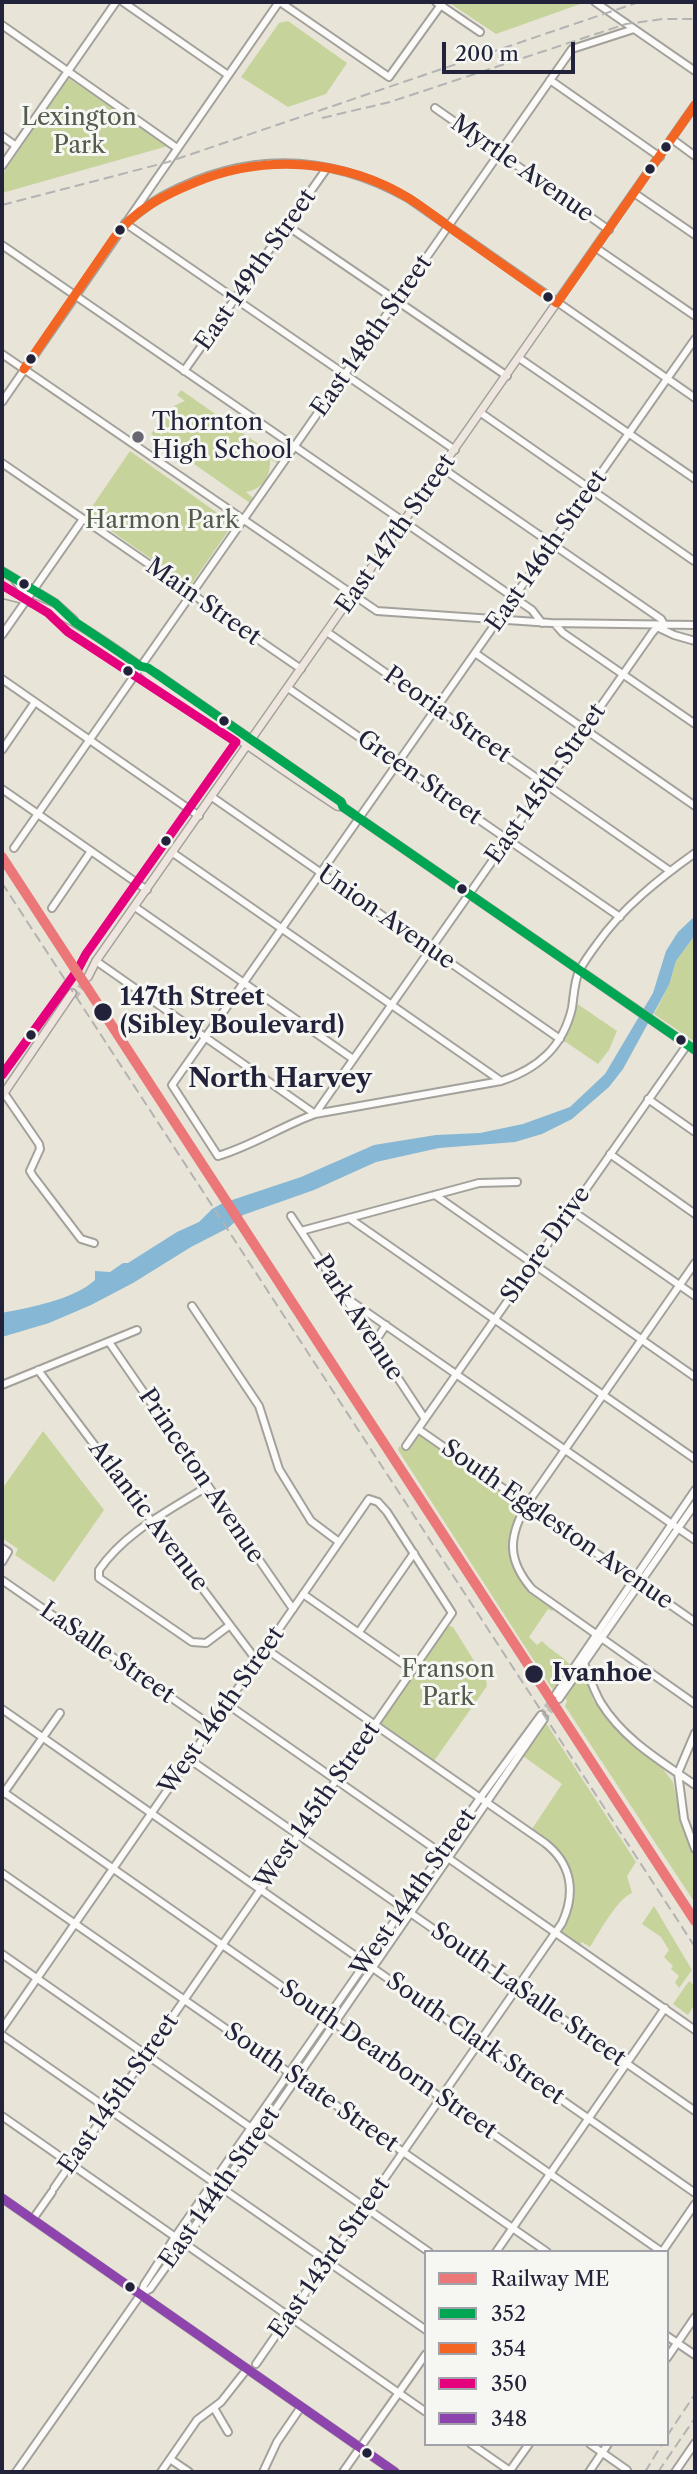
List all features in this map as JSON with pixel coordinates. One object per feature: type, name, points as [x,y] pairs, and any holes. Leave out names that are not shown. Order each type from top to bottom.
[{"type":"main road","name":"East 147th Street","points":[[87,975],[695,105]]},
{"type":"main road","points":[[2,594],[28,600],[75,622],[140,666],[145,673],[250,742],[337,806],[360,818],[695,1050]]},
{"type":"main road","points":[[3,1095],[73,995]]},
{"type":"main road","points":[[2,2198],[394,2472]]},
{"type":"street","points":[[2,166],[116,2]]},
{"type":"street","points":[[123,2],[228,75]]},
{"type":"street","points":[[2,402],[279,2],[389,77],[440,3],[480,32]]},
{"type":"street","points":[[595,2],[695,71]]},
{"type":"street","points":[[2,25],[177,148]]},
{"type":"street","name":"East 148th Street","points":[[14,848],[572,49],[634,29]]},
{"type":"street","points":[[550,80],[660,157]]},
{"type":"street","name":"Myrtle Avenue","points":[[435,108],[609,230]]},
{"type":"street","points":[[2,136],[16,146]]},
{"type":"street","points":[[671,139],[695,156]]},
{"type":"street","points":[[125,223],[163,196],[194,181],[246,164],[293,163],[327,168],[385,186],[408,198],[695,397]]},
{"type":"street","name":"East 149th Street","points":[[184,371],[327,168]]},
{"type":"street","points":[[634,193],[695,235]]},
{"type":"street","points":[[125,223],[455,450]]},
{"type":"street","points":[[286,225],[507,376]]},
{"type":"street","points":[[2,245],[532,610],[542,623]]},
{"type":"street","name":"Myrtle Avenue","points":[[596,248],[695,316]]},
{"type":"street","name":"East 146th Street","points":[[315,1114],[279,1128],[244,1148],[218,1156],[172,1085],[695,339]]},
{"type":"street","points":[[2,354],[352,596],[382,613],[555,624],[695,625]]},
{"type":"street","points":[[519,358],[695,479]]},
{"type":"street","points":[[481,413],[694,561]]},
{"type":"street","name":"Main Street","points":[[2,463],[301,669]]},
{"type":"street","points":[[442,468],[661,619],[661,626]]},
{"type":"street","points":[[2,635],[83,519]]},
{"type":"street","points":[[2,571],[64,609],[75,622]]},
{"type":"street","points":[[15,580],[28,600]]},
{"type":"street","points":[[555,624],[563,633],[695,724]]},
{"type":"street","points":[[661,626],[674,635],[695,641]]},
{"type":"street","name":"East 145th Street","points":[[315,1114],[584,729],[661,626]]},
{"type":"street","name":"Peoria Street","points":[[327,632],[670,871]]},
{"type":"street","points":[[475,653],[695,806]]},
{"type":"street","points":[[2,679],[199,816]]},
{"type":"street","name":"Green Street","points":[[288,688],[620,917]]},
{"type":"street","points":[[2,750],[35,702]]},
{"type":"street","points":[[2,789],[147,890]]},
{"type":"street","name":"Union Avenue","points":[[212,797],[560,1039]]},
{"type":"street","points":[[52,908],[91,851]]},
{"type":"street","points":[[173,853],[501,1081]]},
{"type":"street","points":[[96,961],[315,1114],[501,1081],[520,1074],[550,1054],[567,1025],[580,971],[598,942],[620,917],[670,871],[695,853]]},
{"type":"street","points":[[135,907],[353,1059]]},
{"type":"street","name":"Shore Drive","points":[[406,1446],[687,1045]]},
{"type":"street","points":[[3,1095],[39,1144],[40,1149],[30,1171],[33,1176],[81,1239],[94,1243]]},
{"type":"street","points":[[648,1100],[695,1132]]},
{"type":"street","points":[[610,1154],[695,1214]]},
{"type":"street","points":[[301,1231],[479,1183],[517,1182]]},
{"type":"street","points":[[435,1195],[695,1377]]},
{"type":"street","points":[[571,1210],[695,1296]]},
{"type":"street","name":"Park Avenue","points":[[291,1216],[425,1419]]},
{"type":"street","points":[[349,1218],[695,1459]]},
{"type":"street","points":[[695,1263],[527,1504],[513,1535],[514,1562],[532,1589],[695,1703]]},
{"type":"street","points":[[342,1295],[695,1540]]},
{"type":"street","points":[[192,1306],[260,1406],[279,1468],[311,1521],[339,1542]]},
{"type":"street","points":[[374,1343],[386,1325]]},
{"type":"street","points":[[2,1385],[137,1330]]},
{"type":"street","name":"Princeton Avenue","points":[[109,1342],[293,1609]]},
{"type":"street","name":"Atlantic Avenue","points":[[38,1370],[257,1661]]},
{"type":"street","name":"South Eggleston Avenue","points":[[418,1429],[695,1622]]},
{"type":"street","points":[[208,1486],[157,1519],[151,1520],[120,1544],[99,1570],[99,1578],[199,1645],[206,1643],[230,1625]]},
{"type":"street","points":[[599,1636],[582,1653],[557,1696],[584,1663],[599,1636],[675,1526],[695,1490]]},
{"type":"street","name":"West 146th Street","points":[[75,1924],[369,1499],[377,1502],[387,1512],[414,1553]]},
{"type":"street","points":[[675,1526],[695,1504]]},
{"type":"street","points":[[2,1562],[5,1550]]},
{"type":"street","points":[[359,1632],[414,1553]]},
{"type":"street","name":"West 145th Street","points":[[184,1999],[452,1613],[414,1553]]},
{"type":"street","name":"LaSalle Street","points":[[2,1580],[212,1726]]},
{"type":"street","points":[[303,1594],[412,1670]]},
{"type":"street","name":"East 143rd Street","points":[[256,2364],[556,1932],[570,1903],[571,1883],[565,1865],[551,1847],[265,1649]]},
{"type":"street","points":[[582,1653],[600,1701],[624,1731],[641,1747],[695,1785]]},
{"type":"street","points":[[227,1704],[695,2029]]},
{"type":"street","name":"South Clark Street","points":[[2,1710],[695,2193]]},
{"type":"street","points":[[2,1793],[60,1713]]},
{"type":"street","name":"West 144th Street","points":[[290,2073],[404,1908],[487,1803],[543,1717]]},
{"type":"street","points":[[695,1733],[678,1773],[684,1819],[695,1849]]},
{"type":"street","name":"West 144th Street","points":[[297,2078],[411,1913],[480,1798],[516,1755]]},
{"type":"street","name":"South LaSalle Street","points":[[189,1759],[695,2111]]},
{"type":"street","name":"South Dearborn Street","points":[[2,1793],[659,2250]]},
{"type":"street","name":"South State Street","points":[[2,1873],[544,2250]]},
{"type":"street","points":[[2,2029],[75,1924]]},
{"type":"street","points":[[2,1954],[426,2250]]},
{"type":"street","name":"East 145th Street","points":[[33,2219],[184,1999]]},
{"type":"street","points":[[497,2250],[664,2008]]},
{"type":"street","points":[[2,2035],[424,2329]]},
{"type":"street","name":"East 144th Street","points":[[16,2472],[141,2294],[175,2237],[290,2073]]},
{"type":"street","name":"East 144th Street","points":[[141,2294],[150,2289],[297,2078]]},
{"type":"street","points":[[2,2116],[424,2411]]},
{"type":"street","points":[[663,2250],[695,2204]]},
{"type":"street","points":[[669,2355],[695,2317]]},
{"type":"street","points":[[669,2337],[695,2355]]},
{"type":"street","points":[[343,2472],[424,2357]]},
{"type":"street","points":[[161,2472],[197,2420],[226,2397],[247,2369]]},
{"type":"street","points":[[263,2472],[277,2442],[301,2407]]},
{"type":"street","points":[[214,2408],[228,2432]]},
{"type":"street","points":[[675,2472],[695,2443]]},
{"type":"street","points":[[474,2446],[510,2472],[528,2446]]},
{"type":"street","points":[[593,2446],[627,2470]]},
{"type":"street","points":[[589,2472],[607,2446]]},
{"type":"street","points":[[170,2459],[189,2472]]},
{"type":"green space","points":[[448,2],[582,2],[583,3],[496,34]]},
{"type":"green space","points":[[288,21],[347,63],[326,94],[288,107],[241,77],[279,23]]},
{"type":"green space","name":"Lexington Park","points":[[68,78],[168,146],[2,193],[2,175]]},
{"type":"green space","points":[[181,390],[280,459],[277,463],[270,459],[265,481],[246,492],[253,498],[250,503],[151,434],[154,430],[162,435],[167,414],[174,406],[185,401],[177,395]]},
{"type":"green space","name":"Harmon Park","points":[[130,451],[233,524],[190,586],[87,514]]},
{"type":"green space","points":[[695,935],[695,1042],[654,1014],[669,985],[676,961]]},
{"type":"green space","points":[[576,1003],[617,1031],[609,1050],[598,1064],[563,1040]]},
{"type":"green space","points":[[43,1431],[104,1510],[54,1582],[15,1555],[18,1549],[2,1538],[2,1489]]},
{"type":"green space","points":[[417,1432],[518,1502],[518,1512],[510,1537],[513,1565],[528,1589],[553,1609],[548,1609],[529,1637],[537,1645],[542,1641],[570,1665],[553,1690],[398,1450],[399,1446],[405,1450]]},
{"type":"green space","name":"Franson Park","points":[[447,1625],[453,1627],[486,1680],[487,1686],[434,1761],[381,1722]]},
{"type":"green space","points":[[584,1676],[593,1700],[624,1737],[662,1768],[673,1782],[684,1833],[695,1857],[695,1903],[565,1706],[565,1698],[579,1677]]},
{"type":"green space","points":[[546,1723],[636,1862],[627,1876],[632,1893],[614,1909],[590,1947],[582,1942],[580,1945],[560,1931],[573,1900],[571,1874],[557,1850],[532,1829],[562,1784],[523,1756]]},
{"type":"green space","points":[[654,1906],[692,1970],[679,1988],[675,1982],[679,1976],[664,1957],[669,1950],[661,1937],[642,1924]]},
{"type":"green space","points":[[689,1981],[695,1986],[695,2004],[688,2015],[673,2004]]},
{"type":"water","points":[[695,916],[695,935],[676,961],[669,985],[623,1069],[609,1087],[572,1119],[542,1134],[515,1142],[439,1148],[376,1162],[314,1190],[243,1215],[228,1228],[91,1305],[49,1323],[2,1337],[2,1313],[51,1302],[75,1293],[95,1280],[95,1271],[110,1272],[123,1263],[128,1263],[177,1232],[199,1222],[212,1209],[223,1203],[301,1177],[374,1145],[436,1135],[480,1133],[523,1124],[570,1107],[605,1074],[653,993],[666,951],[678,932]]},
{"type":"tunnel","points":[[74,997],[88,977]]},
{"type":"tunnel","points":[[541,1715],[556,1694]]},
{"type":"tunnel","points":[[544,1719],[559,1699]]},
{"type":"railway","points":[[2,205],[168,162],[639,2]]},
{"type":"railway","points":[[322,118],[390,102],[626,24],[663,19],[695,19]]},
{"type":"railway","points":[[2,883],[695,1947]]},
{"type":"railway","points":[[669,2433],[695,2394]]},
{"type":"railway","points":[[658,2472],[695,2418]]},
{"type":"railway","points":[[645,2472],[661,2446]]},
{"type":"rail line","name":"ME","points":[[2,857],[695,1921]]},
{"type":"transit line","name":"354","points":[[557,303],[695,105]]},
{"type":"transit line","name":"354","points":[[24,369],[114,238],[131,219],[150,204],[184,187],[222,173],[250,167],[305,165],[359,176],[385,186],[410,199],[557,303]]},
{"type":"transit line","name":"352","points":[[2,571],[55,603],[75,622],[140,666],[148,668],[341,802],[343,807],[695,1050]]},
{"type":"transit line","name":"350","points":[[2,585],[48,613],[68,632],[236,742],[2,1075]]},
{"type":"transit line","name":"348","points":[[2,2198],[395,2472]]},
{"type":"place","name":"Thornton High School","points":[[138,437]]},
{"type":"place","name":"147th Street (Sibley Boulevard)","points":[[103,1012]]},
{"type":"place","name":"Ivanhoe","points":[[534,1674]]},
{"type":"district","name":"North Harvey","points":[[280,1079]]}]
